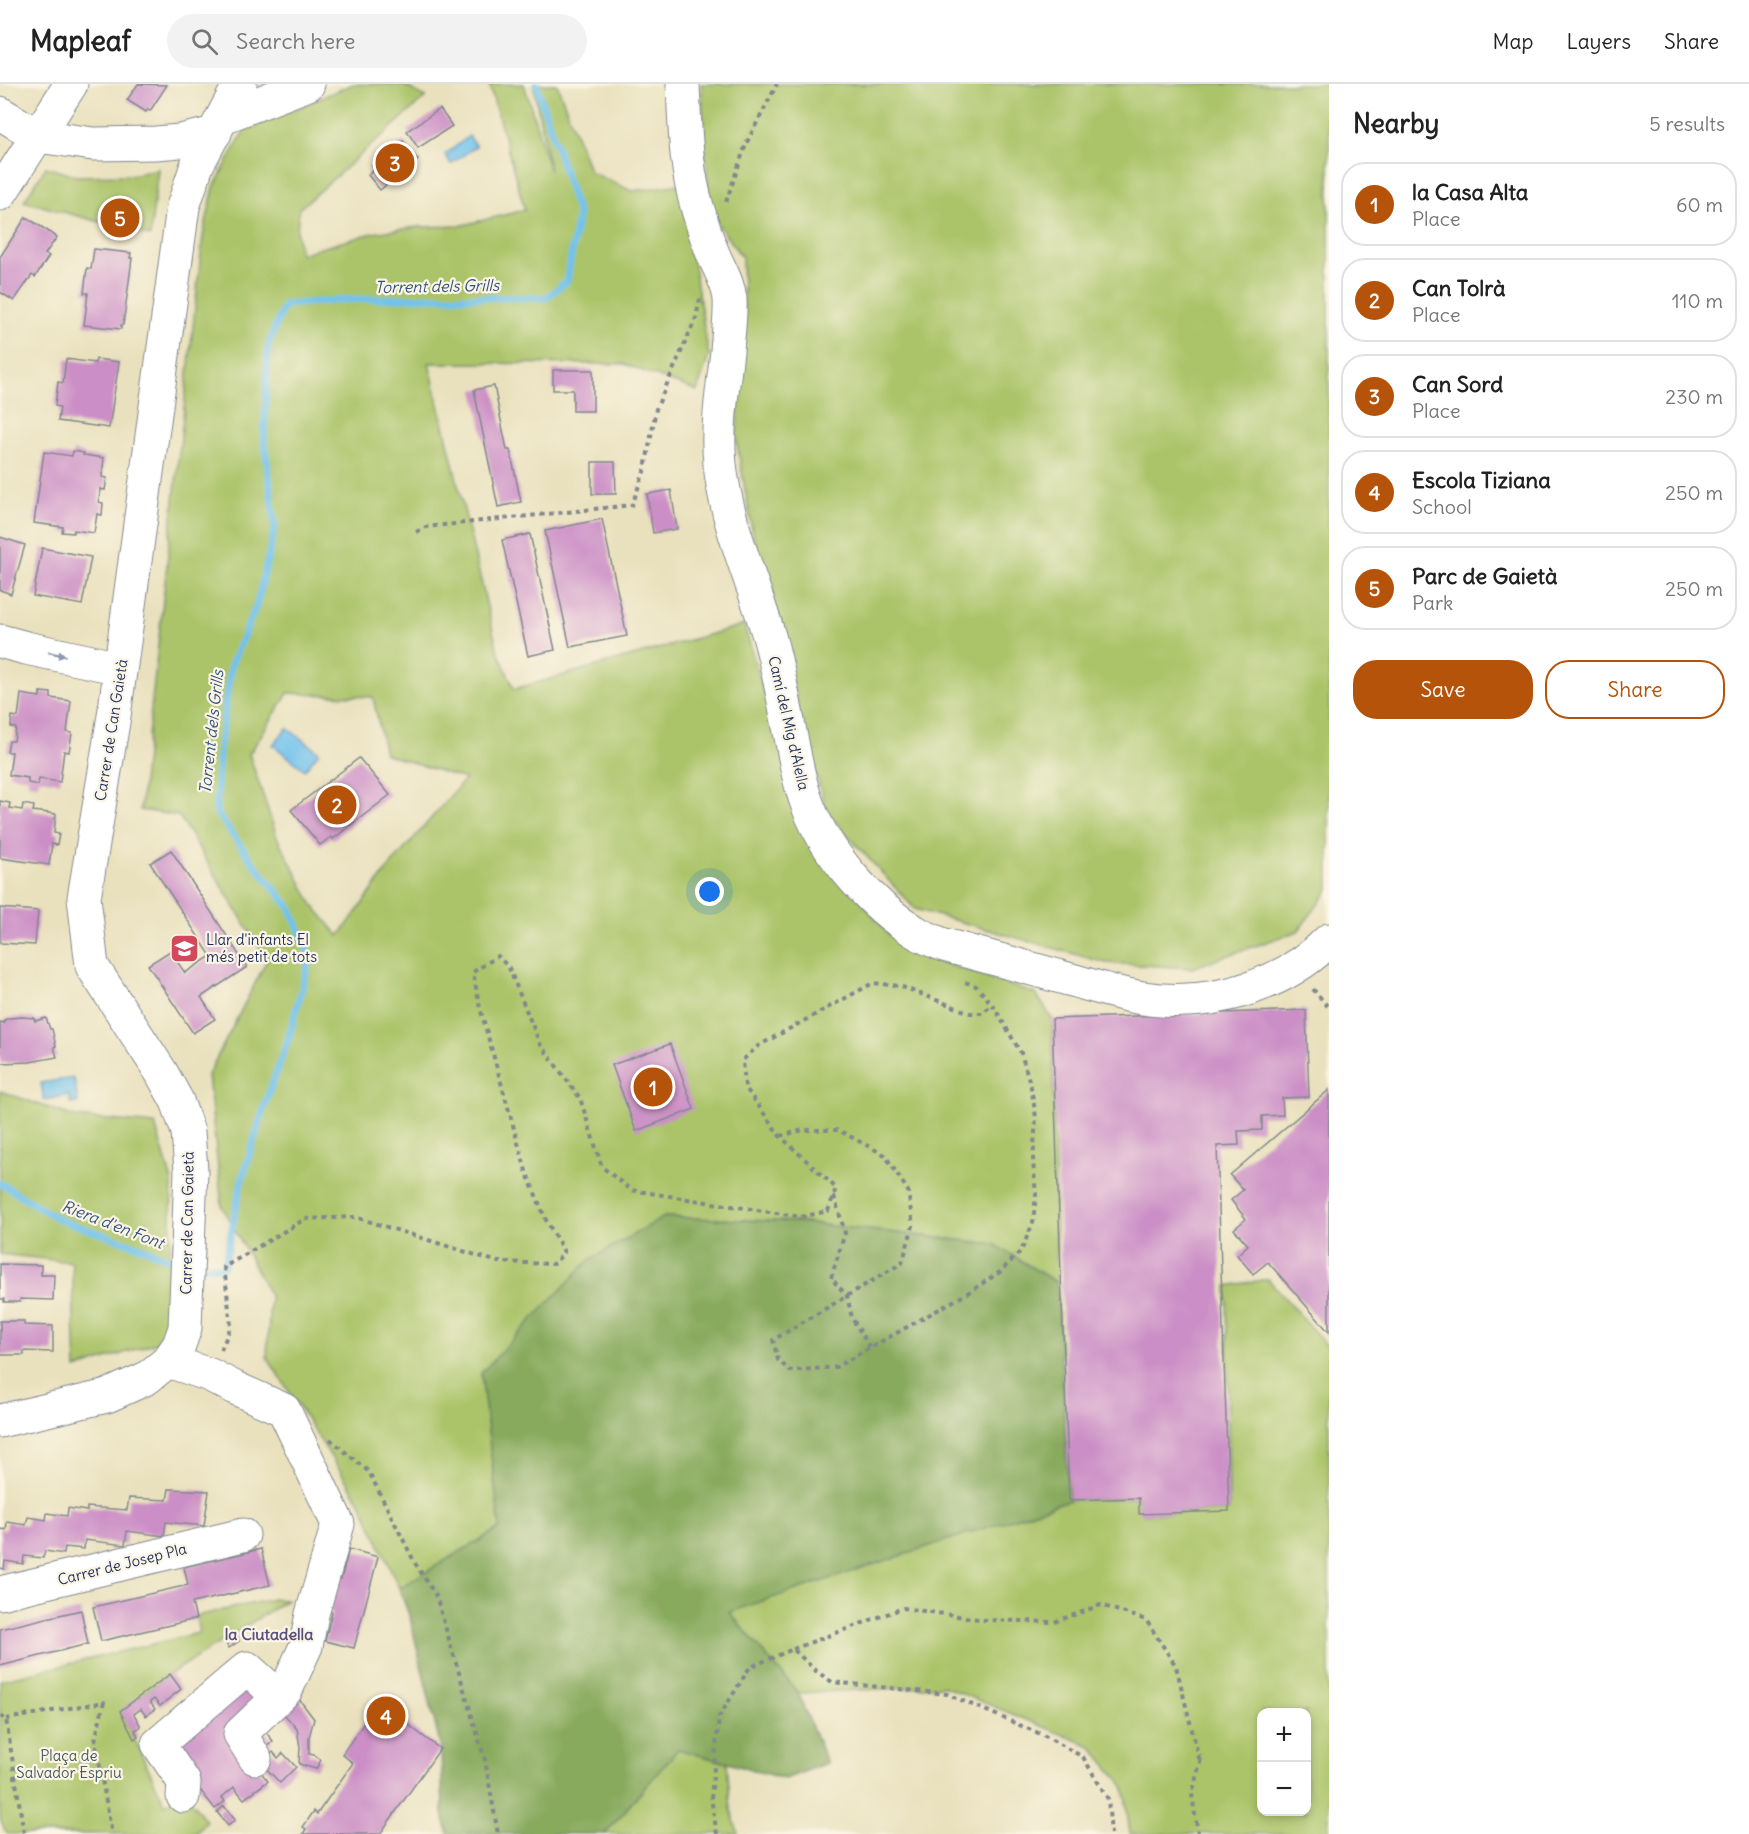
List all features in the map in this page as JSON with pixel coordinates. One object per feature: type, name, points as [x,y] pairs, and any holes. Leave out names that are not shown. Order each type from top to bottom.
[{"type":"street","points":[[0,194],[71,84]]},
{"type":"street","name":"Carrer de Can Gaietà","points":[[168,1361],[179,1345],[185,1328],[191,1180],[188,1132],[177,1101],[161,1072],[92,966],[84,898],[120,668],[183,207],[197,165],[240,84]]},
{"type":"street","points":[[0,113],[38,136],[93,144],[180,141],[308,84]]},
{"type":"street","name":"Camí del Mig d'Alella","points":[[683,84],[690,180],[710,248],[725,281],[729,296],[730,315],[720,421],[720,462],[724,492],[770,638],[797,766],[808,805],[819,829],[834,852],[884,909],[916,933],[944,945],[1120,993],[1161,1000],[1195,1000],[1231,994],[1263,984],[1296,967],[1329,940]]},
{"type":"street","points":[[0,641],[120,668]]},
{"type":"street","points":[[0,1421],[107,1396],[147,1378],[168,1361],[210,1375],[284,1410],[338,1524],[312,1614],[306,1646],[286,1690],[240,1734],[255,1758]]},
{"type":"street","name":"Carrer de Josep Pla","points":[[0,1593],[243,1535]]},
{"type":"street","points":[[183,1796],[184,1782],[158,1744],[248,1668],[279,1697]]},
{"type":"path","points":[[724,206],[746,144],[777,84]]},
{"type":"path","points":[[416,532],[426,527],[632,505],[645,469],[656,409],[696,318],[701,294]]},
{"type":"path","points":[[210,1375],[231,1326],[224,1267],[305,1219],[355,1217],[498,1262],[554,1264],[564,1252],[546,1221],[526,1171],[480,1008],[473,972],[498,956],[509,968],[540,1044],[580,1098],[602,1167],[631,1190],[801,1217],[828,1211],[836,1188],[780,1136],[745,1087],[743,1060],[758,1046],[873,983],[900,986],[970,1014],[983,1013],[992,1004]]},
{"type":"path","points":[[780,1136],[803,1130],[838,1130],[885,1155],[908,1191],[914,1226],[902,1263],[773,1340],[778,1360],[790,1371],[836,1367],[966,1294],[1000,1272],[1021,1251],[1033,1223],[1036,1195],[1033,1161],[1036,1117],[1031,1087],[1021,1053],[992,1004],[976,986],[956,979]]},
{"type":"path","points":[[834,1196],[845,1233],[831,1278],[847,1296],[852,1318],[870,1348]]},
{"type":"path","points":[[323,1433],[369,1472],[415,1563],[436,1596],[485,1760],[498,1834]]},
{"type":"path","points":[[717,1834],[711,1798],[719,1717],[750,1667],[903,1608],[985,1620],[1054,1622],[1101,1605],[1146,1620],[1176,1666],[1200,1761]]},
{"type":"path","points":[[793,1649],[816,1671],[832,1682],[947,1694],[1043,1735],[1083,1757],[1108,1799],[1111,1834]]},
{"type":"path","points":[[0,1716],[6,1719],[104,1702],[95,1741],[112,1834]]},
{"type":"path","points":[[6,1719],[24,1834]]},
{"type":"path","points":[[1198,1834],[1192,1795],[1202,1754]]},
{"type":"green space","points":[[353,84],[401,84],[426,97],[299,209],[297,232],[300,254],[373,233],[418,227],[459,226],[525,210],[489,84],[524,84],[550,171],[533,84],[557,84],[590,172],[632,191],[680,184],[709,356],[697,391],[624,364],[429,363],[497,648],[514,689],[744,625],[806,832],[888,934],[935,960],[1036,994],[1052,1019],[1057,1283],[994,1244],[797,1222],[664,1217],[481,1373],[500,1528],[399,1588],[362,1505],[267,1357],[270,1296],[222,1206],[208,1075],[267,960],[179,816],[140,810],[203,236],[214,187],[244,131]],"holes":[[[288,693],[373,697],[385,754],[465,779],[390,866],[339,936],[313,905],[277,837],[249,754]]]},
{"type":"green space","points":[[701,84],[1329,84],[1329,890],[1298,931],[1192,968],[1106,963],[915,909],[827,813],[759,568],[736,439],[744,325],[742,257],[710,214]]},
{"type":"green space","points":[[46,167],[76,176],[131,175],[158,169],[150,236],[24,201]]},
{"type":"green space","points":[[0,1091],[75,1117],[155,1124],[172,1182],[169,1302],[166,1328],[158,1342],[76,1369],[72,1262],[0,1254]]},
{"type":"green space","points":[[664,1217],[797,1222],[994,1244],[1057,1283],[1069,1500],[729,1612],[798,1693],[827,1763],[785,1779],[678,1749],[605,1834],[448,1834],[443,1814],[441,1749],[410,1618],[399,1588],[500,1528],[481,1373],[589,1260]]},
{"type":"green space","points":[[1268,1279],[1329,1348],[1329,1834],[1130,1834],[1124,1786],[1091,1746],[943,1686],[798,1693],[729,1612],[1069,1500],[1139,1498],[1140,1514],[1229,1511],[1227,1286]]},
{"type":"green space","name":"Plaça de Salvador Espriu","points":[[273,1599],[287,1600],[170,1674],[121,1711],[165,1804],[186,1794],[206,1821],[196,1834],[7,1834],[0,1819],[0,1680],[199,1633],[196,1616]]},
{"type":"green space","points":[[678,1749],[727,1763],[731,1809],[738,1834],[605,1834]]},
{"type":"water","points":[[469,136],[476,146],[451,164],[445,155]]},
{"type":"water","points":[[287,728],[319,752],[305,770],[273,745]]},
{"type":"water","points":[[74,1078],[78,1102],[71,1104],[69,1095],[44,1100],[41,1083]]},
{"type":"building","points":[[138,84],[167,85],[150,111],[148,109],[146,112],[127,100]]},
{"type":"building","points":[[440,109],[452,126],[418,148],[407,131]]},
{"type":"building","points":[[403,141],[418,160],[380,190],[368,175],[375,169],[372,166]]},
{"type":"building","points":[[26,217],[57,237],[45,254],[49,256],[35,277],[32,275],[14,301],[0,292],[0,257]]},
{"type":"building","points":[[94,249],[131,253],[121,329],[84,325],[88,293],[84,293],[87,268],[91,269]]},
{"type":"building","points":[[66,359],[95,363],[96,359],[119,362],[109,428],[58,421],[60,407],[55,406],[58,382],[63,383]]},
{"type":"building","points":[[553,370],[593,370],[593,411],[573,411],[573,390],[553,390]]},
{"type":"building","points":[[494,386],[507,450],[510,450],[521,502],[498,507],[474,390]]},
{"type":"building","points":[[73,451],[104,458],[102,477],[107,478],[105,490],[100,489],[99,502],[103,503],[102,515],[97,514],[94,533],[74,530],[73,533],[62,532],[63,527],[34,523],[44,452],[72,456]]},
{"type":"building","points":[[592,462],[615,462],[616,494],[592,494]]},
{"type":"building","points":[[671,490],[677,529],[653,533],[647,494]]},
{"type":"building","points":[[602,519],[627,636],[570,647],[545,531]]},
{"type":"building","points":[[530,534],[555,650],[528,656],[502,540]]},
{"type":"building","points":[[0,537],[25,545],[11,594],[0,590]]},
{"type":"building","points":[[42,548],[91,557],[82,605],[33,596]]},
{"type":"building","points":[[40,692],[51,693],[51,698],[71,701],[67,732],[72,733],[69,752],[64,751],[60,782],[39,779],[38,785],[28,783],[28,778],[9,775],[12,752],[7,752],[9,741],[14,741],[16,728],[11,727],[12,716],[18,717],[21,694],[40,697]]},
{"type":"building","points":[[359,758],[390,795],[333,839],[331,837],[320,845],[291,810]]},
{"type":"building","points":[[0,801],[10,803],[9,808],[22,810],[23,804],[34,806],[33,811],[56,814],[54,833],[59,834],[57,845],[52,844],[49,865],[0,858]]},
{"type":"building","points":[[171,850],[247,967],[201,997],[215,1019],[193,1033],[148,965],[170,951],[185,973],[211,956],[150,863]]},
{"type":"building","points":[[0,908],[38,911],[35,945],[0,943]]},
{"type":"building","points":[[1306,1010],[1309,1097],[1282,1098],[1283,1115],[1262,1116],[1262,1130],[1238,1131],[1239,1145],[1217,1146],[1229,1511],[1139,1514],[1139,1498],[1069,1500],[1052,1019]]},
{"type":"building","points":[[10,1018],[34,1018],[35,1021],[46,1018],[52,1029],[57,1057],[30,1062],[0,1063],[0,1022],[4,1023],[4,1020]]},
{"type":"building","points":[[670,1044],[694,1109],[636,1131],[612,1065]]},
{"type":"building","points":[[1329,1090],[1329,1332],[1268,1262],[1253,1274],[1237,1255],[1248,1245],[1234,1229],[1246,1219],[1231,1200],[1243,1190],[1230,1175]]},
{"type":"building","points":[[0,1264],[41,1265],[41,1275],[54,1275],[53,1300],[20,1299],[20,1302],[4,1302],[4,1299],[0,1299]]},
{"type":"building","points":[[0,1321],[24,1321],[24,1325],[53,1326],[53,1352],[24,1351],[24,1355],[0,1355]]},
{"type":"building","points":[[169,1489],[209,1491],[204,1526],[166,1522],[164,1536],[127,1531],[125,1545],[85,1540],[84,1549],[65,1547],[64,1554],[45,1551],[43,1558],[24,1556],[23,1564],[5,1561],[4,1569],[0,1568],[0,1529],[6,1530],[7,1522],[26,1525],[28,1517],[46,1520],[47,1513],[67,1516],[68,1508],[87,1511],[87,1507],[127,1510],[129,1498],[167,1500]]},
{"type":"building","points":[[261,1549],[270,1585],[192,1603],[196,1619],[101,1641],[93,1607],[188,1585],[184,1567]]},
{"type":"building","points":[[349,1549],[378,1557],[354,1648],[325,1641],[332,1612],[329,1611]]},
{"type":"building","points":[[81,1610],[88,1644],[0,1666],[0,1629]]},
{"type":"building","points":[[235,1635],[239,1641],[229,1648],[225,1642]]},
{"type":"building","points":[[170,1674],[181,1689],[160,1706],[154,1699],[150,1702],[155,1709],[146,1716],[141,1709],[134,1714],[140,1725],[135,1730],[138,1737],[134,1739],[120,1711]]},
{"type":"building","points":[[246,1674],[266,1692],[224,1731],[232,1741],[234,1739],[268,1781],[244,1799],[234,1787],[222,1797],[225,1801],[215,1809],[163,1742]]},
{"type":"building","points":[[296,1695],[314,1719],[309,1737],[309,1754],[321,1760],[316,1769],[299,1764],[300,1747],[297,1729],[279,1708]]},
{"type":"building","points":[[390,1711],[440,1749],[380,1834],[303,1834],[306,1829],[303,1827],[314,1811],[317,1814],[353,1763],[342,1754],[371,1713],[383,1721]]},
{"type":"building","points":[[261,1726],[273,1741],[260,1753]]},
{"type":"building","points":[[273,1752],[278,1758],[283,1753],[296,1767],[280,1783],[261,1763]]},
{"type":"building","points":[[224,1806],[235,1820],[228,1826],[217,1812]]},
{"type":"waterway","name":"Torrent dels Grills","points":[[197,1266],[224,1267],[242,1179],[288,1040],[310,958],[291,909],[216,812],[219,752],[231,665],[257,604],[275,527],[264,438],[268,346],[284,305],[341,300],[435,297],[546,298],[567,281],[578,214],[536,84]]},
{"type":"waterway","name":"Riera d'en Font","points":[[0,1183],[60,1220],[138,1246],[177,1262]]},
{"type":"place","name":"Can Sord","points":[[395,163]]},
{"type":"place","name":"Parc de Gaietà","points":[[120,218]]},
{"type":"place","name":"Can Tolrà","points":[[337,805]]},
{"type":"place","name":"Llar d'infants El més petit de tots","points":[[185,948]]},
{"type":"place","name":"la Casa Alta","points":[[653,1087]]},
{"type":"place","name":"Escola Tiziana","points":[[386,1716]]},
{"type":"district","name":"la Ciutadella","points":[[269,1634]]}]
